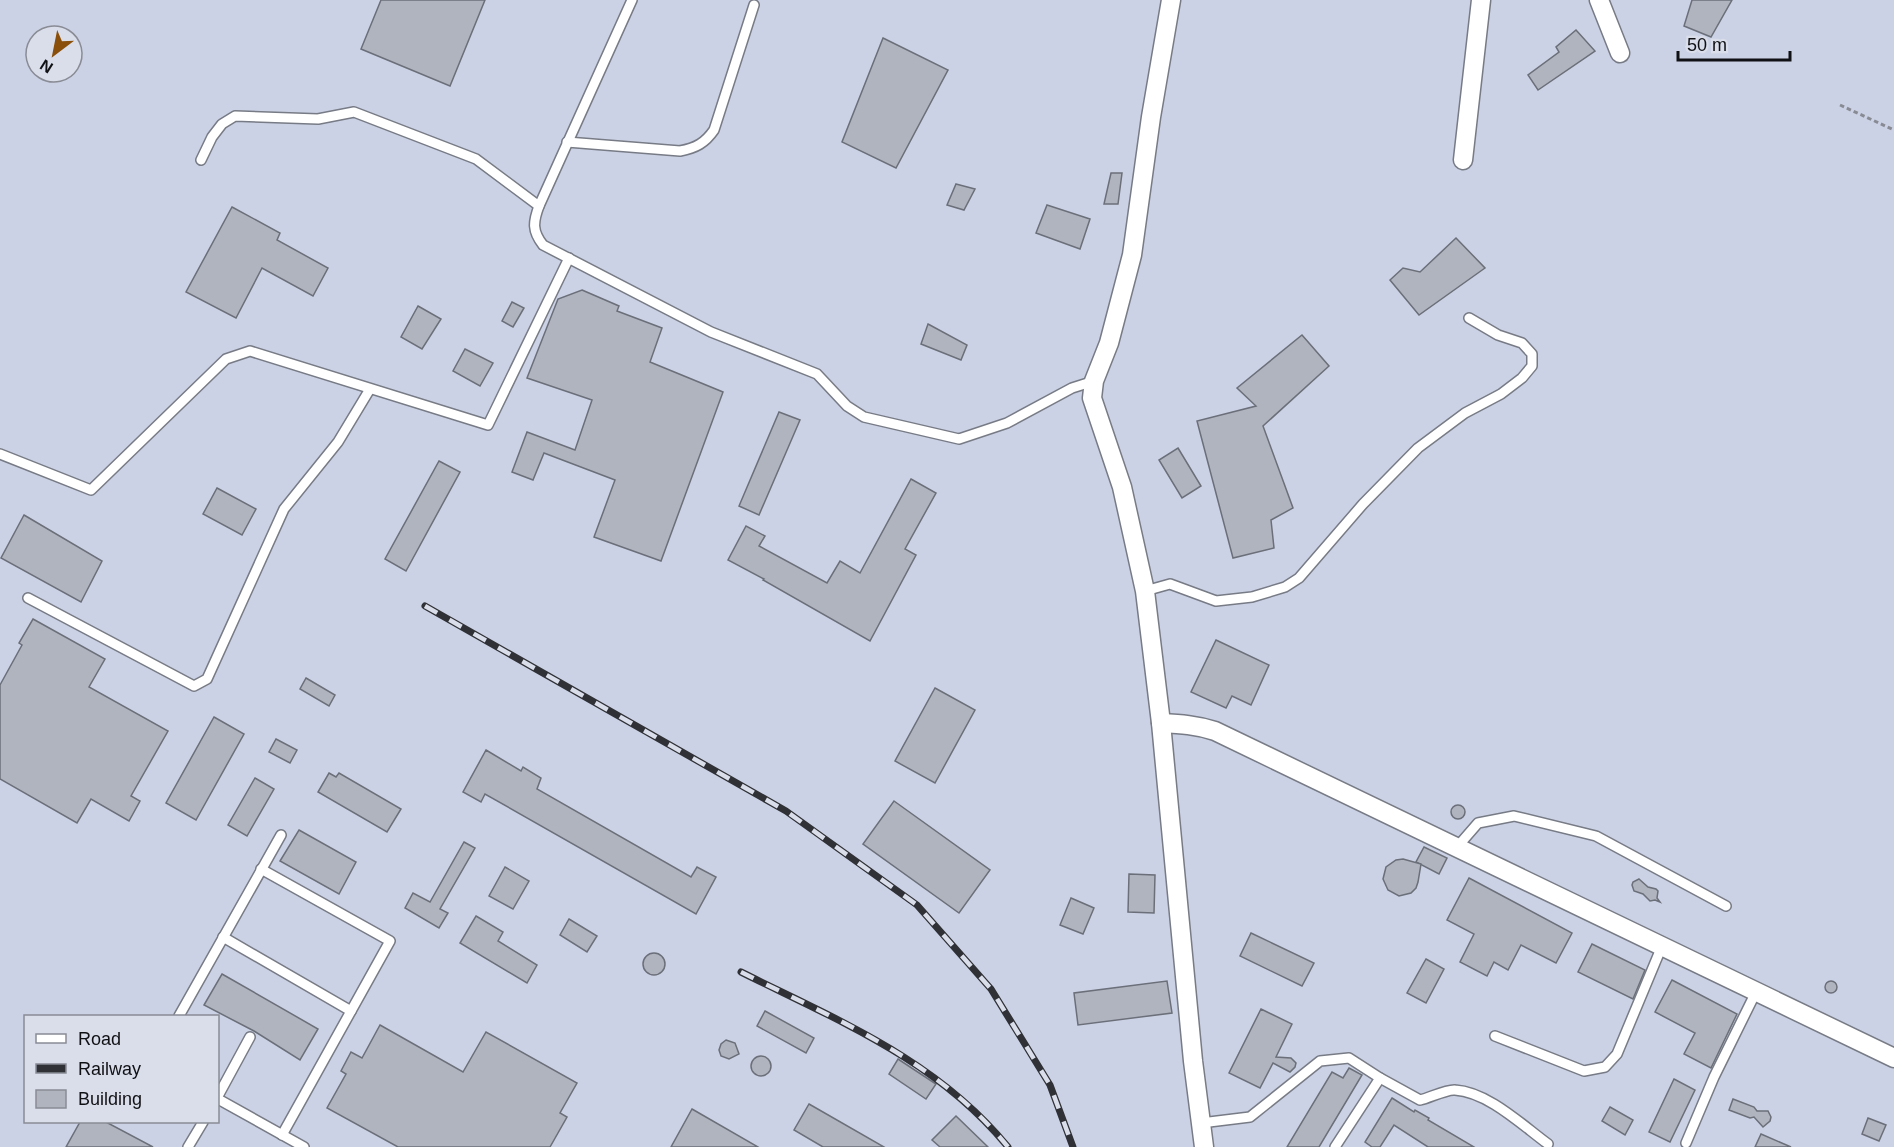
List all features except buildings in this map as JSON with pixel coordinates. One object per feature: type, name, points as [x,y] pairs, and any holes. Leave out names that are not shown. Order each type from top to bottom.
[{"type":"street","points":[[1170,0],[1132,255],[1109,343],[1094,381],[1092,398],[1122,487],[1145,591],[1161,723],[1192,1049],[1204,1147]]},
{"type":"street","points":[[1462,160],[1481,0]]},
{"type":"street","points":[[1599,0],[1620,52]]},
{"type":"street","points":[[1161,723],[1201,726],[1215,731],[1458,846],[1894,1058]]},
{"type":"lane","points":[[632,0],[539,206],[533,223],[537,237],[543,245],[711,332],[817,374],[847,406],[864,417],[959,439],[1007,423],[1072,388],[1094,381]]},
{"type":"lane","points":[[567,142],[680,151],[694,148],[706,141],[714,130],[754,5]]},
{"type":"lane","points":[[201,160],[212,137],[222,124],[235,116],[318,119],[354,112],[476,159],[539,206]]},
{"type":"lane","points":[[0,454],[91,490],[226,359],[250,351],[488,425],[569,258]]},
{"type":"lane","points":[[1145,591],[1170,584],[1216,601],[1252,597],[1285,586],[1299,578],[1362,504],[1418,448],[1465,413],[1501,394],[1522,378],[1532,366],[1532,354],[1522,344],[1498,335],[1469,318]]},
{"type":"lane","points":[[28,598],[194,686],[207,679],[284,509],[338,442],[370,389]]},
{"type":"lane","points":[[1458,846],[1478,823],[1514,816],[1596,836],[1726,906]]},
{"type":"lane","points":[[180,1015],[281,835]]},
{"type":"lane","points":[[261,869],[390,941],[282,1135]]},
{"type":"lane","points":[[223,937],[351,1011]]},
{"type":"lane","points":[[1495,1036],[1584,1071],[1605,1067],[1617,1054],[1662,946]]},
{"type":"lane","points":[[1686,1143],[1714,1077],[1756,992]]},
{"type":"lane","points":[[219,1095],[250,1037]]},
{"type":"lane","points":[[1201,1123],[1250,1117],[1320,1061],[1349,1058],[1419,1100],[1433,1098],[1454,1089],[1485,1097],[1548,1144]]},
{"type":"lane","points":[[1335,1147],[1380,1078]]},
{"type":"lane","points":[[219,1098],[304,1147]]},
{"type":"lane","points":[[188,1147],[202,1123]]},
{"type":"path","points":[[1840,105],[1894,130]]},
{"type":"shaded area","points":[[0,0],[1894,0],[1894,1147],[0,1147]]},
{"type":"railway","points":[[425,606],[786,811],[917,905],[991,989],[1050,1085],[1073,1147]]},
{"type":"railway","points":[[741,972],[850,1026],[918,1066],[950,1090],[1008,1147]]}]
